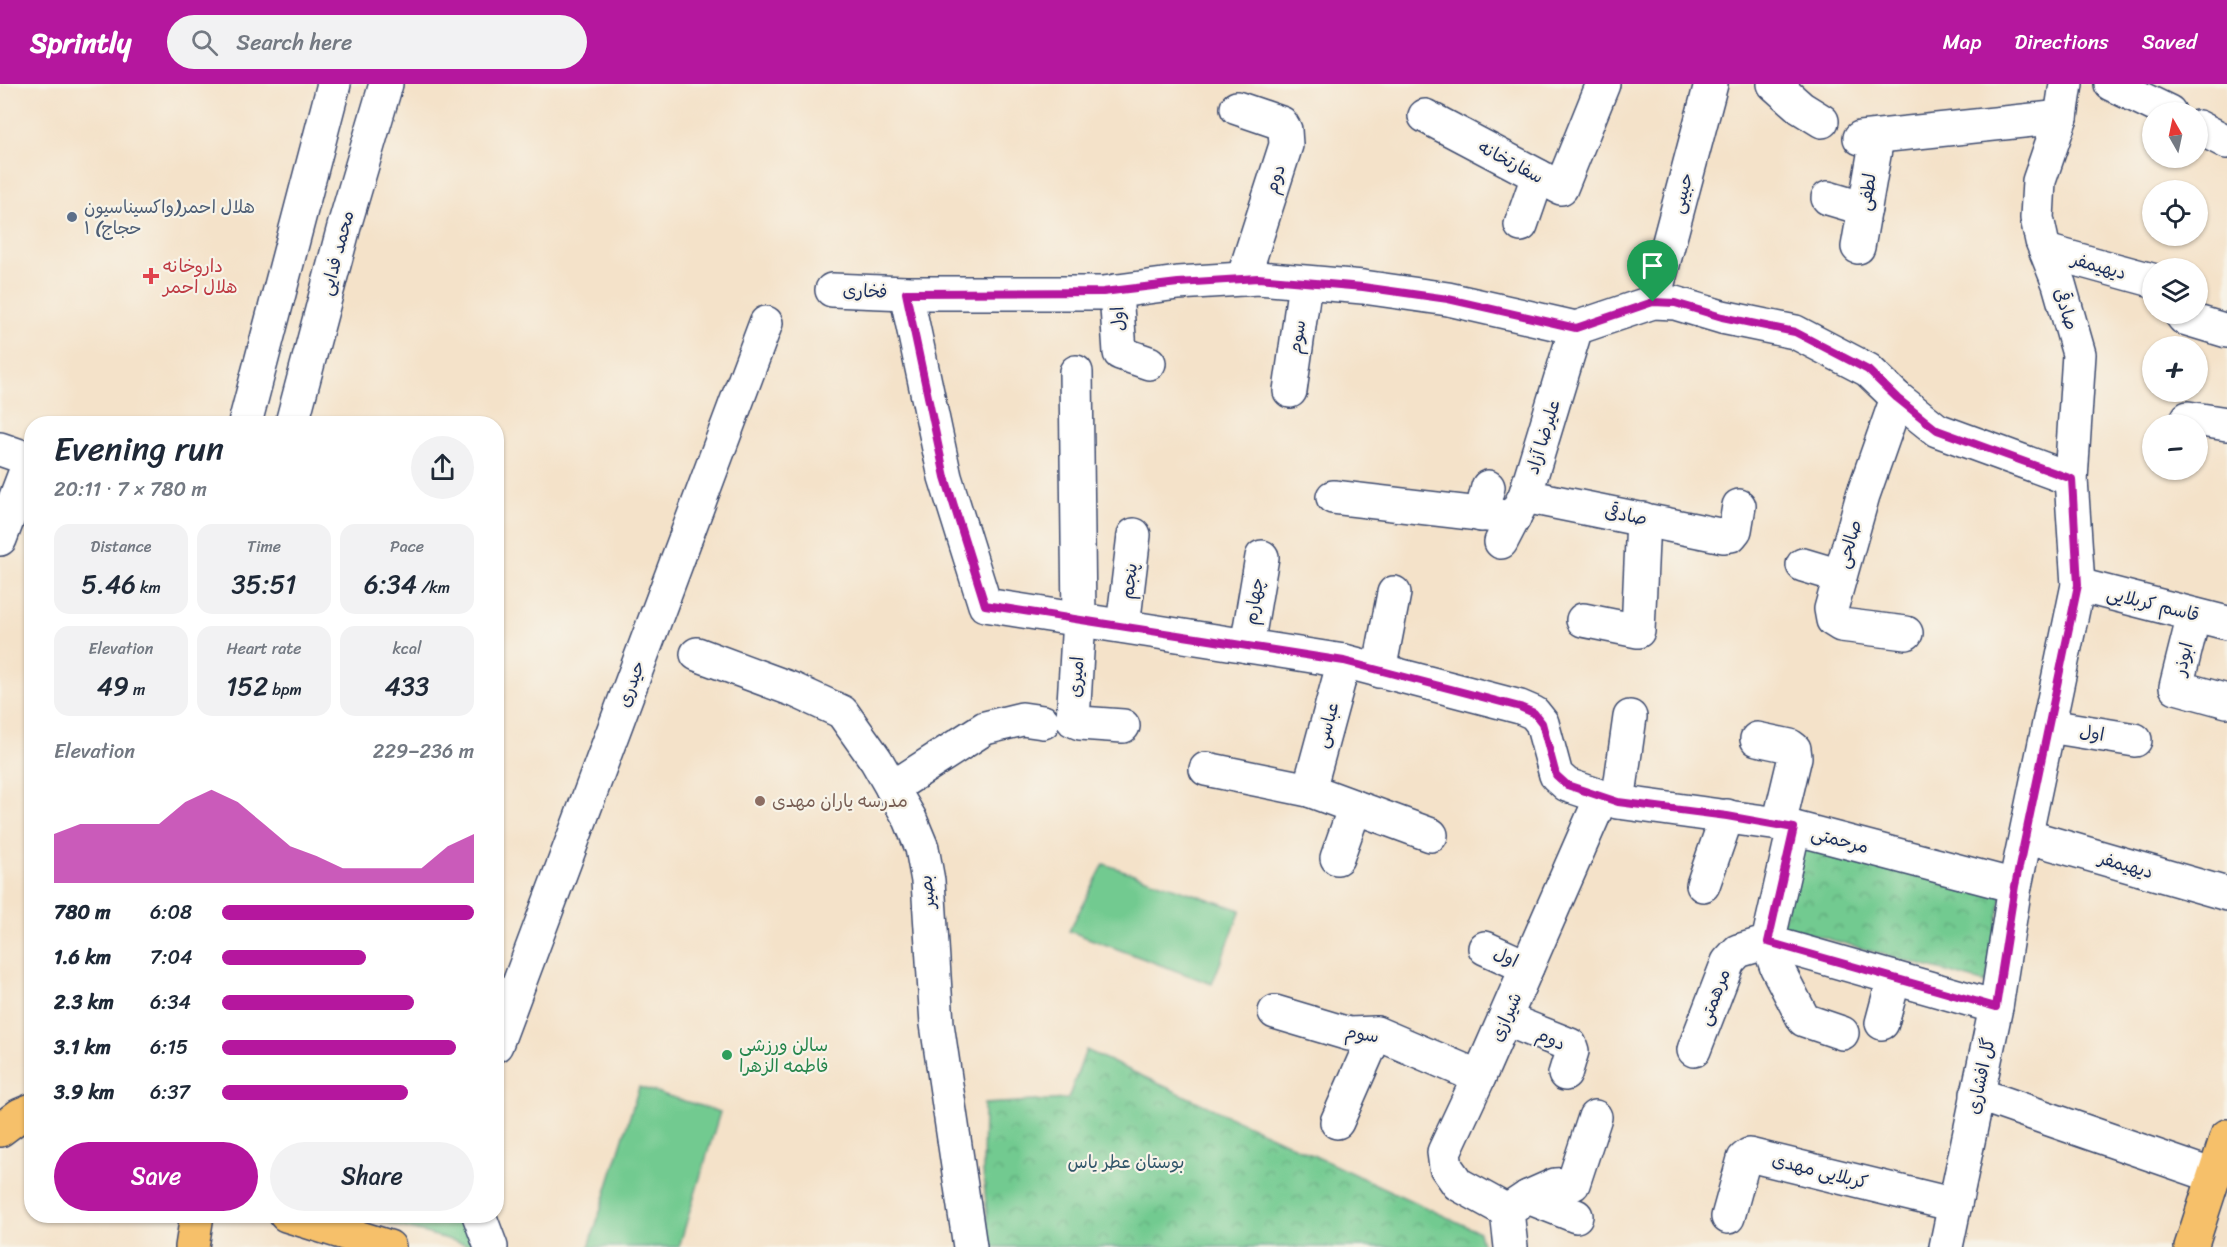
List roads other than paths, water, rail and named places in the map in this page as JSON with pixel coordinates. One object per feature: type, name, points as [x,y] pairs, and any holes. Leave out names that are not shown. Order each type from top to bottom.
[{"type":"main road","points":[[2191,1247],[2227,1136]]},
{"type":"main road","points":[[192,1247],[196,1223]]},
{"type":"main road","points":[[339,1223],[389,1247]]},
{"type":"street","points":[[246,416],[334,84]]},
{"type":"street","name":"محمد فدایی","points":[[294,416],[345,223],[386,84]]},
{"type":"street","name":"سفارتخانه","points":[[1425,116],[1561,189],[1603,84]]},
{"type":"street","name":"حبیبی","points":[[1653,302],[1711,84]]},
{"type":"street","points":[[1774,84],[1801,108],[1822,121]]},
{"type":"street","name":"صادقی","points":[[2066,84],[2056,131],[2040,182],[2037,218],[2079,354],[2072,479]]},
{"type":"street","points":[[2111,84],[2148,102]]},
{"type":"street","name":"دوم","points":[[1237,108],[1281,123],[1285,130],[1286,145],[1243,279]]},
{"type":"street","name":"لطفی","points":[[1858,247],[1865,209],[1868,138],[2056,131]]},
{"type":"street","points":[[2208,132],[2227,142]]},
{"type":"street","points":[[1521,225],[1538,176]]},
{"type":"street","points":[[1828,198],[1865,209]]},
{"type":"street","name":"دیهیمفر","points":[[2046,251],[2142,277]]},
{"type":"street","name":"فخاری","points":[[832,290],[906,293],[1071,293],[1258,278],[1363,287],[1448,299],[1576,328]]},
{"type":"street","name":"سوم","points":[[1290,391],[1305,282]]},
{"type":"street","name":"اول","points":[[1116,291],[1120,353],[1149,363]]},
{"type":"street","points":[[906,293],[945,477],[985,605],[1344,661],[1379,671],[1394,593]]},
{"type":"street","points":[[1576,328],[1653,302],[1675,303],[1722,317],[1795,332],[1868,370],[1897,398],[1937,430],[2072,479]]},
{"type":"street","name":"حیدری","points":[[504,1024],[766,323]]},
{"type":"street","points":[[2204,324],[2227,331]]},
{"type":"street","name":"علیرضا آزاد","points":[[1513,519],[1576,328]]},
{"type":"street","points":[[1076,372],[1079,619]]},
{"type":"street","name":"صالحی","points":[[1897,398],[1863,495],[1831,609],[1833,620],[1841,625],[1906,633]]},
{"type":"street","points":[[2208,421],[2227,424]]},
{"type":"street","points":[[0,449],[24,458]]},
{"type":"street","points":[[0,539],[24,478]]},
{"type":"street","name":"گل افشاری","points":[[1946,1247],[1996,1007],[2015,886],[2078,585],[2072,479]]},
{"type":"street","points":[[1333,497],[1485,501],[1513,519]]},
{"type":"street","name":"صادقی","points":[[1513,519],[1643,519],[1724,536],[1731,535],[1735,530],[1739,506]]},
{"type":"street","points":[[1582,620],[1638,631],[1643,519]]},
{"type":"street","name":"پنجم","points":[[1123,626],[1134,536]]},
{"type":"street","name":"چهارم","points":[[1247,646],[1262,557]]},
{"type":"street","points":[[1803,565],[1840,576]]},
{"type":"street","name":"قاسم کربلایی","points":[[2078,585],[2227,623]]},
{"type":"street","name":"ابوذر","points":[[2194,615],[2176,687],[2227,702]]},
{"type":"street","name":"امیری","points":[[1079,619],[1073,720],[1080,723],[1123,726]]},
{"type":"street","name":"بصیر","points":[[698,654],[794,690],[842,712],[876,760],[910,819],[922,848],[928,881],[937,1024],[970,1247]]},
{"type":"street","name":"عباسی","points":[[1309,790],[1344,661]]},
{"type":"street","name":"مرحمتی","points":[[1379,671],[1520,707],[1534,713],[1542,723],[1556,775],[1567,785],[1610,799],[1786,826],[2015,886]]},
{"type":"street","name":"شیرازی","points":[[1576,1216],[1517,1204],[1458,1184],[1446,1167],[1444,1152],[1527,967],[1610,799],[1630,717]]},
{"type":"street","points":[[892,788],[985,728],[1022,719],[1043,722]]},
{"type":"street","name":"اول","points":[[2049,726],[2135,740]]},
{"type":"street","points":[[1757,739],[1790,746],[1794,749],[1795,757],[1768,942],[1777,968],[1803,1020],[1842,1034]]},
{"type":"street","points":[[1206,769],[1309,790],[1431,835]]},
{"type":"street","points":[[1337,858],[1355,807]]},
{"type":"street","points":[[1703,885],[1727,816]]},
{"type":"street","name":"دیهیمفر","points":[[2026,836],[2227,894]]},
{"type":"street","points":[[1768,942],[1996,1007]]},
{"type":"street","name":"مرهمتی","points":[[1694,1050],[1728,962],[1738,951],[1768,942]]},
{"type":"street","name":"اول","points":[[1485,948],[1527,967]]},
{"type":"street","points":[[1882,1023],[1894,978]]},
{"type":"street","name":"سوم","points":[[1275,1012],[1349,1034],[1376,1033],[1479,1077]]},
{"type":"street","name":"دوم","points":[[1505,1019],[1570,1044],[1572,1051],[1565,1074]]},
{"type":"street","points":[[1337,1122],[1376,1033]]},
{"type":"street","points":[[1977,1094],[2214,1176]]},
{"type":"street","points":[[1511,1247],[1517,1204],[1555,1185],[1573,1184],[1597,1132]]},
{"type":"street","name":"کربلایی مهدی","points":[[1728,1217],[1744,1159],[1749,1155],[1955,1205]]},
{"type":"street","points":[[482,1223],[491,1247]]},
{"type":"place","name":"هلال احمر(واکسیناسیون حجاج) ۱","points":[[72,217]]},
{"type":"place","name":"داروخانه هلال احمر","points":[[151,276]]},
{"type":"place","name":"مدرسه یاران مهدی","points":[[760,801]]},
{"type":"place","name":"سالن ورزشی فاطمه الزهرا","points":[[727,1055]]},
{"type":"park label","name":"بوستان عطر یاس","points":[[1126,1162]]}]
